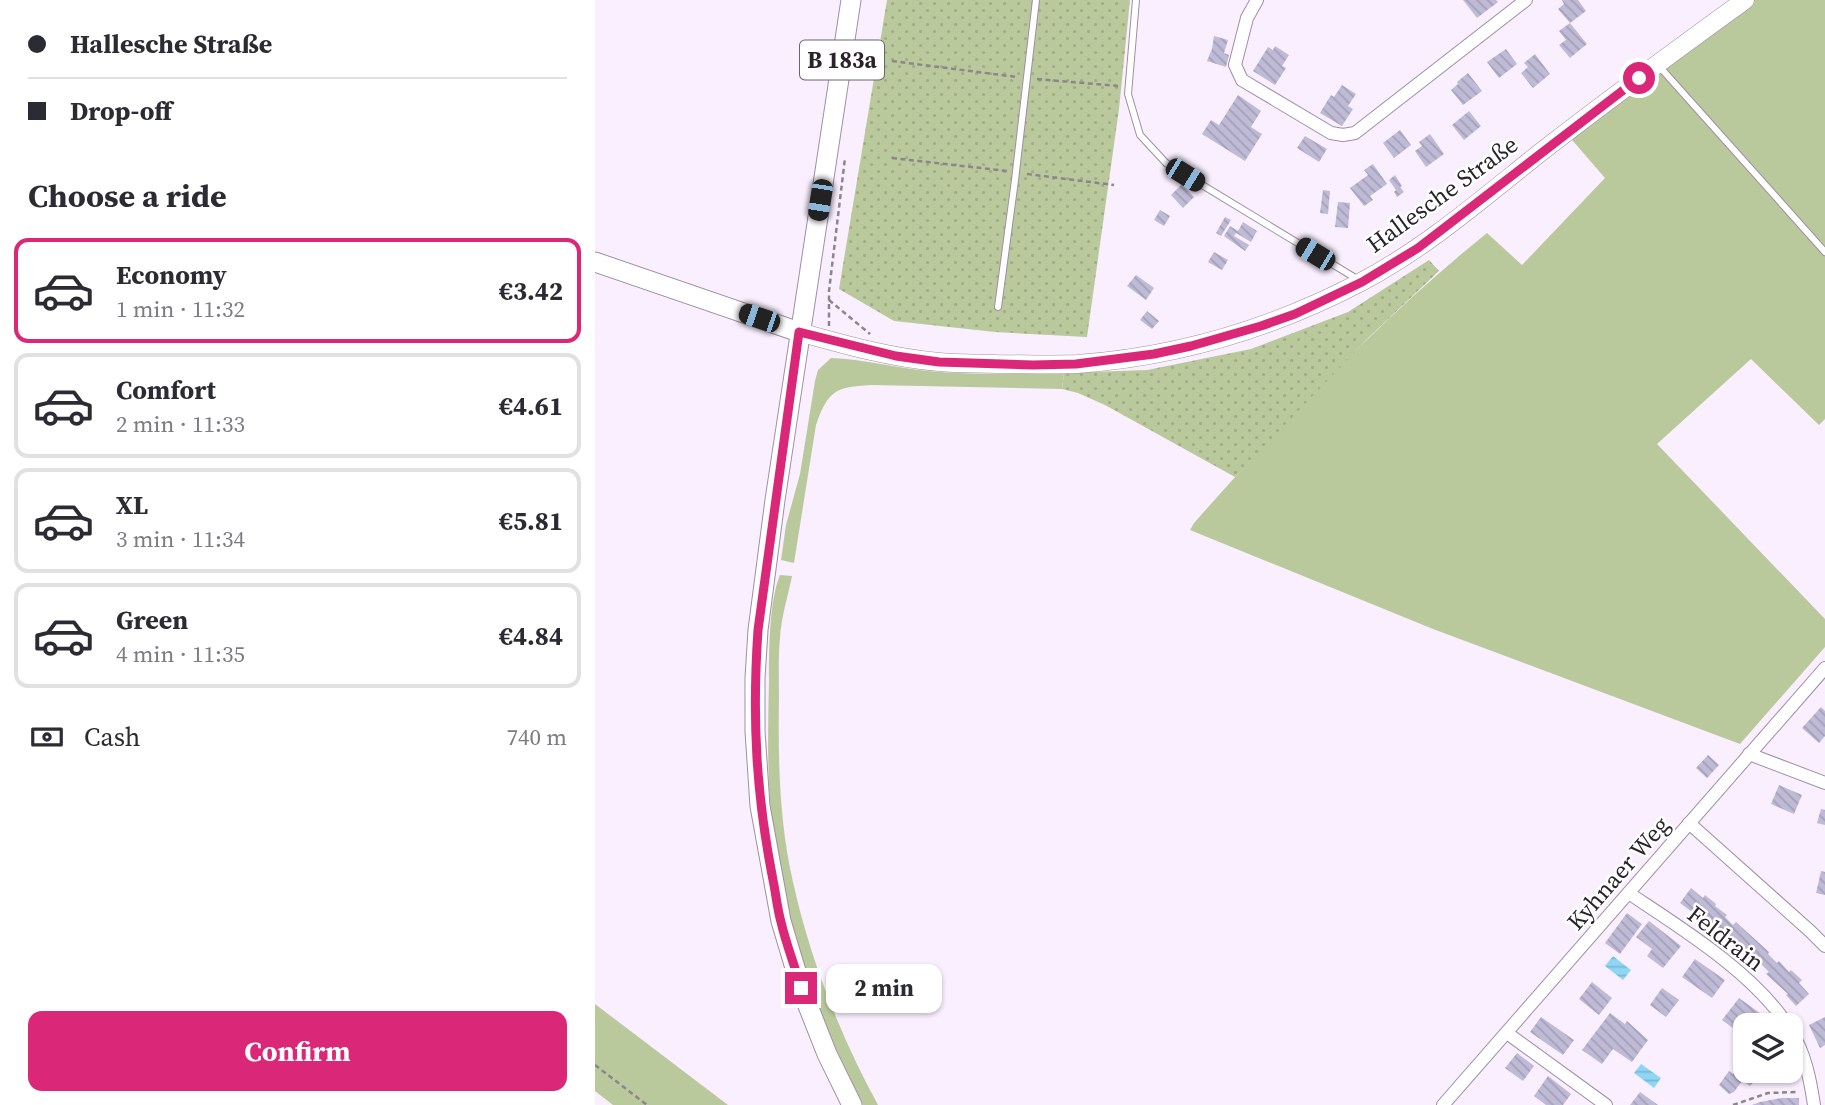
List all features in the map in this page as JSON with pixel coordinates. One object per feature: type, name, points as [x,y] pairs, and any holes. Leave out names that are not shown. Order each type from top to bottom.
[{"type":"main road","name":"B 183a","points":[[799,332],[851,0]]},
{"type":"main road","points":[[595,262],[799,332],[758,630],[755,730],[760,806],[781,921],[827,1054],[852,1105]]},
{"type":"street","points":[[1257,0],[1247,18],[1235,65],[1242,80],[1331,133],[1343,135],[1355,133],[1526,0]]},
{"type":"street","name":"Hallesche Straße","points":[[799,332],[891,354],[939,362],[1076,364],[1154,354],[1261,326],[1295,314],[1362,282],[1418,248],[1657,64],[1745,0]]},
{"type":"street","name":"Kyhnaer Weg","points":[[1443,1105],[1825,668]]},
{"type":"street","points":[[1749,754],[1825,783]]},
{"type":"street","points":[[1689,823],[1825,946]]},
{"type":"street","name":"Feldrain","points":[[1630,894],[1685,931],[1736,971],[1779,1013]]},
{"type":"street","points":[[1507,1033],[1597,1102]]},
{"type":"street","name":"Feldrain","points":[[1803,1054],[1813,1098]]},
{"type":"lane","points":[[998,307],[1036,0]]},
{"type":"lane","points":[[1136,0],[1128,94],[1140,135],[1166,163],[1362,282]]},
{"type":"lane","points":[[1657,64],[1825,252]]},
{"type":"path","points":[[892,61],[1124,87]]},
{"type":"path","points":[[827,339],[846,155]]},
{"type":"path","points":[[892,158],[1114,185]]},
{"type":"path","points":[[829,300],[891,354]]},
{"type":"path","points":[[595,1065],[647,1105]]},
{"type":"path","points":[[1733,1105],[1768,1093],[1813,1098]]},
{"type":"green space","points":[[887,0],[1130,0],[1119,109],[1087,337],[995,332],[894,321],[839,289]]},
{"type":"green space","points":[[1746,0],[1825,0],[1825,419],[1819,425],[1751,359],[1657,444],[1825,619],[1825,647],[1740,744],[1433,629],[1190,530],[1263,446],[1371,335],[1487,233],[1522,265],[1605,178],[1566,133]]},
{"type":"green space","points":[[1429,260],[1439,271],[1368,338],[1235,477],[1105,405],[1062,389],[1064,373],[1147,370],[1251,349],[1348,312]]},
{"type":"green space","points":[[831,358],[945,372],[1064,373],[1062,389],[871,385],[849,387],[835,393],[829,398],[816,425],[794,563],[781,560],[786,525],[800,474],[815,381],[818,370]]},
{"type":"green space","points":[[780,575],[792,576],[779,645],[780,790],[788,859],[817,968],[851,1051],[878,1105],[863,1105],[816,1000],[792,925],[775,850],[769,780],[769,655],[772,612]]},
{"type":"green space","points":[[595,1004],[728,1105],[613,1105],[595,1091]]},
{"type":"water","points":[[1613,956],[1631,970],[1623,980],[1605,966]]},
{"type":"water","points":[[1641,1064],[1661,1078],[1654,1088],[1634,1073]]},
{"type":"building","points":[[1463,0],[1496,0],[1498,2],[1477,18]]},
{"type":"building","points":[[1562,0],[1578,0],[1586,11],[1570,23],[1558,9],[1564,4]]},
{"type":"building","points":[[1570,23],[1587,44],[1570,58],[1559,45],[1566,40],[1559,31]]},
{"type":"building","points":[[1214,36],[1228,40],[1224,53],[1229,55],[1226,67],[1207,61]]},
{"type":"building","points":[[1275,46],[1289,55],[1282,66],[1286,68],[1275,85],[1253,71],[1268,47],[1273,50]]},
{"type":"building","points":[[1506,49],[1517,64],[1499,78],[1487,62]]},
{"type":"building","points":[[1535,54],[1550,74],[1533,88],[1521,73],[1528,67],[1524,63]]},
{"type":"building","points":[[1468,73],[1482,91],[1463,105],[1451,90]]},
{"type":"building","points":[[1342,85],[1356,94],[1348,106],[1353,109],[1342,126],[1320,113],[1331,95],[1334,97]]},
{"type":"building","points":[[1238,95],[1261,111],[1251,127],[1262,134],[1245,161],[1202,134],[1211,120],[1219,125]]},
{"type":"building","points":[[1469,111],[1481,126],[1464,140],[1452,125]]},
{"type":"building","points":[[1400,130],[1411,145],[1394,158],[1383,143]]},
{"type":"building","points":[[1430,134],[1444,154],[1426,167],[1415,151],[1422,146],[1419,142]]},
{"type":"building","points":[[1305,136],[1327,149],[1319,162],[1297,148]]},
{"type":"building","points":[[1373,164],[1387,184],[1370,196],[1373,200],[1364,206],[1350,188],[1368,175],[1364,170]]},
{"type":"building","points":[[1395,175],[1404,192],[1397,197],[1389,180]]},
{"type":"building","points":[[1182,184],[1194,197],[1183,208],[1171,195]]},
{"type":"building","points":[[1323,190],[1330,191],[1328,214],[1320,213]]},
{"type":"building","points":[[1338,202],[1350,203],[1348,228],[1335,227]]},
{"type":"building","points":[[1160,210],[1170,216],[1164,226],[1154,220]]},
{"type":"building","points":[[1225,217],[1231,220],[1221,236],[1216,233]]},
{"type":"building","points":[[1243,222],[1257,231],[1251,242],[1236,233],[1234,236],[1249,245],[1245,251],[1224,236],[1230,226],[1238,231]]},
{"type":"building","points":[[1214,252],[1228,260],[1222,270],[1208,262]]},
{"type":"building","points":[[1136,275],[1154,288],[1146,300],[1127,286]]},
{"type":"building","points":[[1147,311],[1159,321],[1152,329],[1140,320]]},
{"type":"building","points":[[1821,707],[1825,711],[1825,736],[1819,743],[1802,728]]},
{"type":"building","points":[[1708,755],[1719,765],[1707,778],[1696,768]]},
{"type":"building","points":[[1779,785],[1802,795],[1794,814],[1771,804]]},
{"type":"building","points":[[1821,809],[1825,810],[1825,825],[1817,823]]},
{"type":"building","points":[[1821,871],[1825,872],[1825,895],[1816,893]]},
{"type":"building","points":[[1691,888],[1716,904],[1733,925],[1736,922],[1769,952],[1777,963],[1779,961],[1789,972],[1791,970],[1802,980],[1799,983],[1809,994],[1796,1006],[1786,995],[1788,994],[1766,974],[1769,972],[1760,963],[1757,966],[1723,937],[1726,934],[1717,927],[1715,930],[1694,910],[1692,912],[1680,903]]},
{"type":"building","points":[[1627,913],[1642,924],[1620,954],[1605,943]]},
{"type":"building","points":[[1649,921],[1681,946],[1663,968],[1647,956],[1652,949],[1636,937]]},
{"type":"building","points":[[1695,959],[1725,980],[1712,998],[1682,977]]},
{"type":"building","points":[[1592,982],[1612,998],[1599,1015],[1579,999]]},
{"type":"building","points":[[1662,988],[1679,1000],[1666,1017],[1650,1005]]},
{"type":"building","points":[[1739,998],[1760,1013],[1733,1013],[1733,1028],[1722,1020]]},
{"type":"building","points":[[1610,1013],[1625,1024],[1627,1021],[1648,1040],[1632,1062],[1613,1049],[1602,1064],[1582,1050]]},
{"type":"building","points":[[1541,1017],[1574,1040],[1563,1055],[1530,1032]]},
{"type":"building","points":[[1825,1017],[1825,1045],[1820,1048],[1809,1025]]},
{"type":"building","points":[[1517,1053],[1534,1066],[1523,1081],[1505,1068]]},
{"type":"building","points":[[1729,1071],[1733,1074],[1733,1083],[1741,1083],[1729,1094],[1719,1085]]},
{"type":"building","points":[[1548,1076],[1571,1094],[1563,1105],[1546,1105],[1534,1096]]},
{"type":"building","points":[[1640,1092],[1658,1105],[1630,1105]]},
{"type":"building","points":[[1799,1098],[1799,1105],[1752,1105],[1760,1102]]},
{"type":"route","points":[[801,988],[781,921],[767,848],[760,806],[755,730],[758,630],[799,332],[896,356],[939,362],[1033,365],[1076,364],[1154,354],[1261,326],[1295,314],[1362,282],[1418,248],[1639,78]]}]
